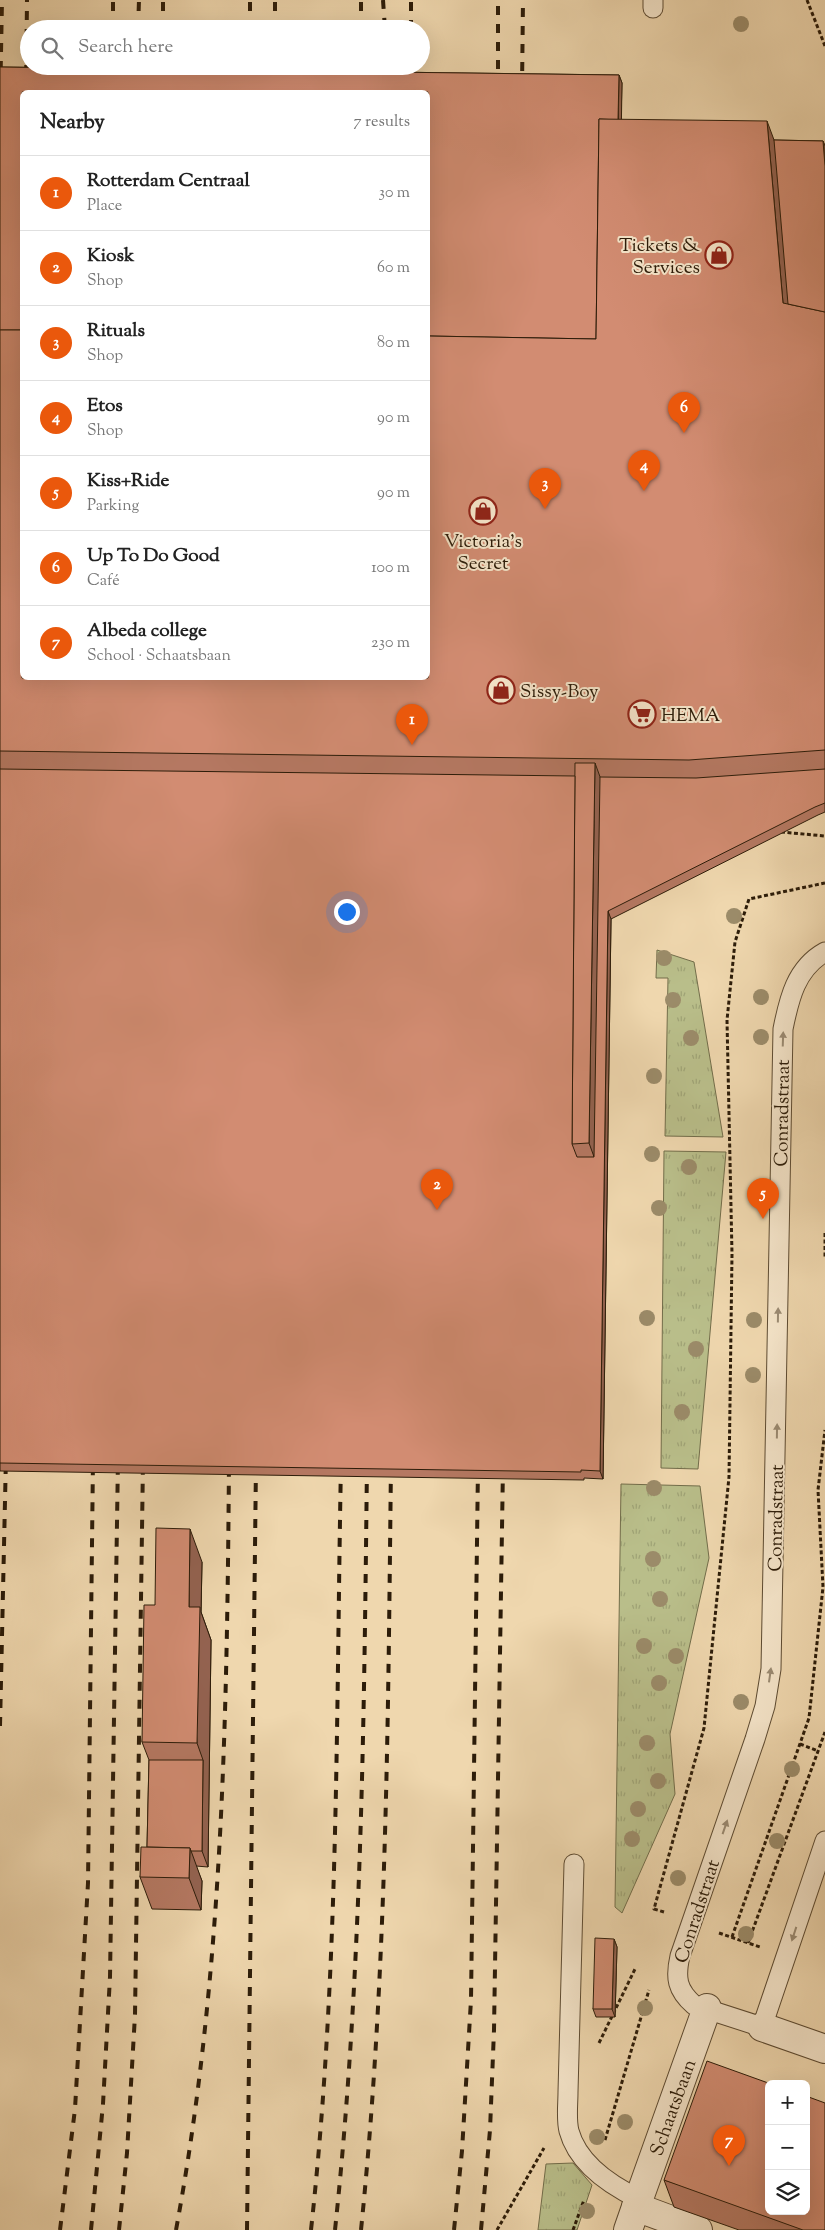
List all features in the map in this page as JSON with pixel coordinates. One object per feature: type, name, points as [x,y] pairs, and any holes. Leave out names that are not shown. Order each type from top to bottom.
[{"type":"street","name":"Schaatsbaan","points":[[635,2212],[707,2008]]},
{"type":"street","name":"Conradstraat","points":[[762,2027],[825,2049]]},
{"type":"street","points":[[635,2212],[698,2230]]},
{"type":"lane","name":"Conradstraat","points":[[762,2027],[694,2005],[680,1991],[677,1982],[680,1956],[755,1739],[765,1706],[772,1669],[783,1029],[797,979],[808,966],[825,952]]},
{"type":"lane","points":[[762,2027],[825,1841]]},
{"type":"lane","points":[[574,1864],[568,2092],[569,2129],[573,2143],[593,2169],[610,2183],[635,2212]]},
{"type":"path","points":[[807,0],[824,39],[825,46]]},
{"type":"path","points":[[775,832],[825,836]]},
{"type":"path","points":[[786,1957],[654,1909],[704,1728],[729,1477],[732,1254],[728,1020],[734,942],[749,899],[825,884]]},
{"type":"path","points":[[825,1233],[825,1259]]},
{"type":"path","points":[[748,1943],[825,1732]]},
{"type":"path","points":[[800,1744],[818,1751]]},
{"type":"path","points":[[602,2147],[651,1983]]},
{"type":"path","points":[[573,2230],[587,2191]]},
{"type":"green space","points":[[657,950],[694,962],[723,1137],[665,1136],[668,978],[656,978]]},
{"type":"green space","points":[[664,1151],[726,1152],[698,1469],[661,1468]]},
{"type":"green space","points":[[621,1484],[700,1486],[709,1558],[670,1734],[675,1794],[622,1913],[615,1907]]},
{"type":"green space","points":[[573,2163],[592,2185],[577,2230],[538,2230],[546,2164]]},
{"type":"building","points":[[0,67],[20,67],[20,75],[430,75],[430,73],[619,75],[618,120],[599,119],[596,339],[430,336],[430,90],[20,90],[20,330],[0,330]]},
{"type":"building","points":[[599,119],[767,121],[783,303],[825,312],[825,750],[689,760],[0,751],[0,330],[20,330],[20,680],[430,680],[430,336],[596,339]]},
{"type":"building","points":[[774,140],[823,141],[825,166],[825,312],[788,304]]},
{"type":"building","points":[[575,763],[595,763],[589,1143],[572,1144]]},
{"type":"building","points":[[0,769],[575,776],[572,1144],[577,1157],[594,1157],[600,777],[696,778],[825,769],[825,803],[608,911],[600,1471],[0,1463]]},
{"type":"building","points":[[156,1528],[190,1529],[189,1607],[200,1607],[197,1743],[142,1742],[144,1605],[155,1605]]},
{"type":"building","points":[[149,1760],[203,1760],[202,1851],[191,1851],[190,1848],[147,1847]]},
{"type":"building","points":[[141,1847],[190,1848],[189,1878],[140,1877]]},
{"type":"building","points":[[595,1938],[614,1939],[612,2009],[593,2009]]},
{"type":"building","points":[[707,2061],[765,2082],[765,2215],[810,2215],[810,2097],[825,2103],[825,2230],[803,2230],[664,2180]]},
{"type":"railway","points":[[0,106],[2,0]]},
{"type":"railway","points":[[27,0],[27,20]]},
{"type":"railway","points":[[113,0],[113,20]]},
{"type":"railway","points":[[138,20],[139,0]]},
{"type":"railway","points":[[163,0],[163,20]]},
{"type":"railway","points":[[250,0],[250,20]]},
{"type":"railway","points":[[275,0],[275,20]]},
{"type":"railway","points":[[361,0],[361,20]]},
{"type":"railway","points":[[383,0],[384,20]]},
{"type":"railway","points":[[411,0],[411,20]]},
{"type":"railway","points":[[498,0],[498,87]]},
{"type":"railway","points":[[522,89],[523,0]]},
{"type":"railway","points":[[26,75],[26,90]]},
{"type":"railway","points":[[138,75],[138,90]]},
{"type":"railway","points":[[162,75],[162,90]]},
{"type":"railway","points":[[249,75],[249,90]]},
{"type":"railway","points":[[274,75],[274,90]]},
{"type":"railway","points":[[361,75],[361,90]]},
{"type":"railway","points":[[386,75],[386,90]]},
{"type":"railway","points":[[411,75],[411,90]]},
{"type":"railway","points":[[0,1726],[6,1456]]},
{"type":"railway","points":[[91,2230],[103,2104],[110,1977],[118,1458]]},
{"type":"railway","points":[[60,2230],[75,2109],[88,1883],[93,1459]]},
{"type":"railway","points":[[176,2230],[192,2135],[213,1943],[224,1750],[229,1460]]},
{"type":"railway","points":[[119,2230],[127,2153],[135,2015],[143,1461]]},
{"type":"railway","points":[[247,2230],[256,1463]]},
{"type":"railway","points":[[311,2230],[327,2039],[335,1847],[341,1463]]},
{"type":"railway","points":[[335,2230],[351,2039],[356,1943],[363,1751],[367,1463]]},
{"type":"railway","points":[[361,2230],[376,2039],[385,1847],[391,1463]]},
{"type":"railway","points":[[454,2230],[462,2151],[471,2000],[478,1466]]},
{"type":"railway","points":[[481,2230],[490,2130],[494,2030],[503,1466]]},
{"type":"place","name":"Tickets & Services","points":[[719,255]]},
{"type":"place","name":"Up To Do Good","points":[[684,433]]},
{"type":"place","name":"Etos","points":[[644,491]]},
{"type":"place","name":"Rituals","points":[[545,509]]},
{"type":"place","name":"Victoria's Secret","points":[[483,511]]},
{"type":"place","name":"Sissy-Boy","points":[[501,690]]},
{"type":"place","name":"HEMA","points":[[642,714]]},
{"type":"place","name":"Rotterdam Centraal","points":[[412,745]]},
{"type":"place","name":"Kiosk","points":[[437,1210]]},
{"type":"place","name":"Kiss+Ride","points":[[763,1219]]},
{"type":"place","name":"Albeda college","points":[[729,2166]]}]
